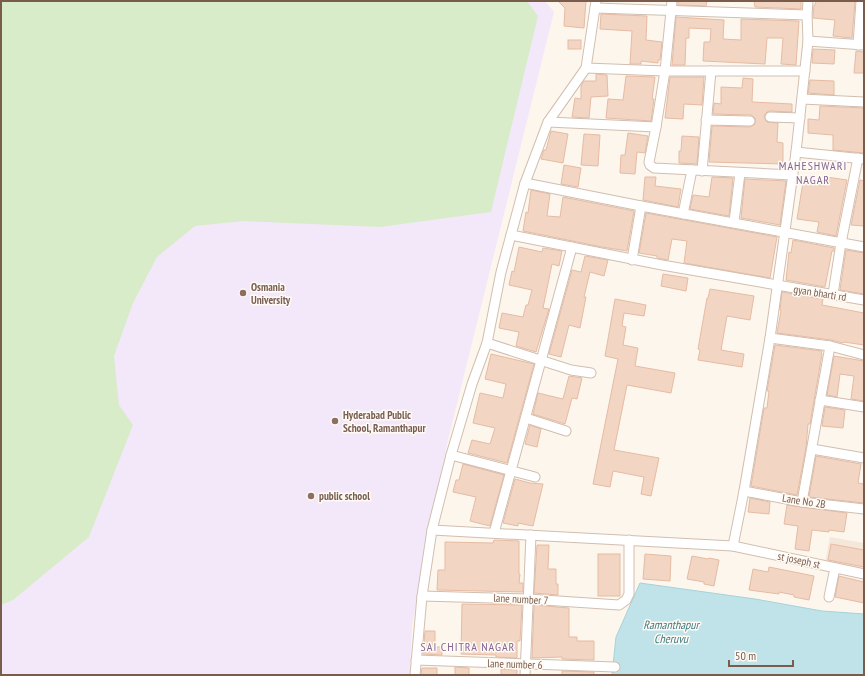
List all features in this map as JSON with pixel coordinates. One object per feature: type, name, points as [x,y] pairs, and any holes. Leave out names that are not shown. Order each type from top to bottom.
[{"type":"street","points":[[672,1],[665,71],[649,162],[650,165],[654,168],[792,175]]},
{"type":"street","points":[[733,546],[770,338],[785,232],[796,152],[808,41],[808,1]]},
{"type":"street","points":[[808,41],[861,45],[861,1]]},
{"type":"street","points":[[415,675],[422,596],[432,530],[451,455],[472,384],[487,344],[501,272],[525,183],[548,122],[586,68],[595,4],[670,11],[807,15]]},
{"type":"street","points":[[586,68],[665,71],[804,71]]},
{"type":"street","points":[[702,171],[711,71]]},
{"type":"street","points":[[802,99],[864,102]]},
{"type":"street","points":[[770,117],[800,118]]},
{"type":"street","points":[[706,120],[750,121]]},
{"type":"street","points":[[548,122],[656,127]]},
{"type":"street","points":[[796,152],[861,158],[841,243],[833,294]]},
{"type":"street","points":[[683,214],[692,170]]},
{"type":"street","points":[[734,222],[740,173]]},
{"type":"street","points":[[525,183],[864,247]]},
{"type":"street","points":[[632,260],[641,206]]},
{"type":"street","name":"gyan bharti rd","points":[[511,235],[632,260],[864,300]]},
{"type":"street","points":[[494,533],[572,247]]},
{"type":"street","points":[[770,338],[830,346],[864,355]]},
{"type":"street","points":[[487,344],[571,370],[591,373]]},
{"type":"street","points":[[802,502],[830,346]]},
{"type":"street","points":[[820,400],[864,407]]},
{"type":"street","points":[[526,418],[566,430]]},
{"type":"street","points":[[812,449],[864,458]]},
{"type":"street","points":[[451,455],[535,477]]},
{"type":"street","name":"Lane No 2B","points":[[744,491],[802,502],[864,509]]},
{"type":"street","name":"st joseph st","points":[[432,530],[733,546],[864,574]]},
{"type":"street","points":[[525,675],[531,535]]},
{"type":"street","name":"lane number 7","points":[[422,596],[528,599],[619,605],[626,600],[629,594],[629,540]]},
{"type":"street","points":[[829,597],[834,568]]},
{"type":"street","name":"lane number 6","points":[[416,660],[615,667]]},
{"type":"shaded area","name":"Osmania University","points":[[1,1],[545,1],[554,12],[448,440],[412,625],[410,675],[1,675]]},
{"type":"shaded area","points":[[830,537],[864,543],[864,571],[825,563]]},
{"type":"green space","points":[[1,1],[527,1],[538,16],[491,212],[380,227],[244,221],[195,226],[157,257],[133,303],[114,356],[119,405],[133,425],[89,537],[13,600],[1,605]]},
{"type":"water","name":"Ramanthapur Cheruvu","points":[[640,583],[755,599],[822,611],[864,614],[864,675],[612,675],[616,637]]},
{"type":"building","points":[[558,1],[586,1],[584,28],[564,26],[565,8]]},
{"type":"building","points":[[678,1],[707,1],[706,6],[678,5]]},
{"type":"building","points":[[754,1],[801,1],[801,9],[755,7]]},
{"type":"building","points":[[816,1],[855,1],[852,38],[833,36],[835,20],[813,18],[814,5]]},
{"type":"building","points":[[601,14],[647,16],[646,40],[662,42],[660,60],[658,60],[658,63],[641,61],[641,64],[630,64],[632,31],[600,29]]},
{"type":"building","points":[[676,17],[724,20],[723,39],[741,40],[741,19],[799,21],[796,65],[781,64],[783,38],[767,38],[765,64],[703,61],[704,42],[710,42],[711,29],[689,28],[689,38],[686,38],[685,65],[672,65]]},
{"type":"building","points":[[568,40],[581,40],[581,49],[568,49]]},
{"type":"building","points":[[813,49],[835,50],[834,64],[812,63]]},
{"type":"building","points":[[856,51],[864,52],[864,73],[854,73]]},
{"type":"building","points":[[596,74],[607,75],[608,96],[591,97],[589,118],[572,117],[575,98],[581,99],[581,86],[584,81],[596,81]]},
{"type":"building","points":[[626,76],[655,77],[651,121],[606,118],[608,99],[623,100]]},
{"type":"building","points":[[670,77],[704,77],[702,105],[684,104],[683,119],[665,118]]},
{"type":"building","points":[[743,78],[753,79],[752,102],[792,104],[792,112],[770,111],[764,116],[767,122],[778,123],[777,142],[783,143],[783,164],[709,162],[712,126],[750,127],[755,124],[755,118],[751,115],[713,114],[714,103],[721,104],[721,87],[742,88]]},
{"type":"building","points":[[810,80],[834,81],[834,95],[808,93]]},
{"type":"building","points":[[820,106],[864,108],[864,153],[833,150],[833,135],[808,133],[808,119],[819,120]]},
{"type":"building","points":[[551,131],[568,134],[563,163],[541,159],[544,150],[546,150]]},
{"type":"building","points":[[628,133],[648,136],[645,153],[637,152],[635,174],[620,173],[621,155],[625,155]]},
{"type":"building","points":[[584,134],[600,135],[598,166],[581,165]]},
{"type":"building","points":[[682,136],[699,137],[697,164],[679,163],[679,151],[681,151]]},
{"type":"building","points":[[564,165],[581,168],[578,187],[561,184]]},
{"type":"building","points":[[645,177],[656,177],[655,186],[681,189],[678,207],[643,200]]},
{"type":"building","points":[[712,177],[733,178],[729,216],[690,209],[693,195],[709,197]]},
{"type":"building","points":[[826,177],[847,180],[836,236],[817,232],[819,222],[797,219],[803,182],[825,186]]},
{"type":"building","points":[[745,179],[786,181],[780,225],[741,218]]},
{"type":"building","points":[[860,180],[864,181],[864,226],[851,225]]},
{"type":"building","points":[[531,190],[550,194],[547,216],[560,217],[563,197],[634,211],[627,251],[523,231],[526,212],[528,213]]},
{"type":"building","points":[[646,213],[777,237],[770,278],[684,263],[687,241],[672,239],[668,260],[657,258],[657,256],[639,253]]},
{"type":"building","points":[[793,240],[834,248],[834,251],[832,251],[825,287],[786,280],[789,252],[791,253]]},
{"type":"building","points":[[519,247],[542,252],[543,248],[562,251],[559,266],[552,264],[543,308],[549,309],[536,352],[516,346],[519,332],[499,328],[502,313],[523,317],[532,290],[509,285],[512,271],[514,272]]},
{"type":"building","points":[[846,250],[864,253],[864,294],[840,290]]},
{"type":"building","points":[[585,256],[608,260],[604,276],[590,272],[584,297],[586,297],[580,328],[569,325],[561,357],[549,354],[572,270],[581,272]]},
{"type":"building","points":[[663,274],[688,278],[686,291],[661,286]]},
{"type":"building","points":[[710,289],[754,296],[750,320],[727,316],[721,350],[744,354],[742,367],[698,360],[700,350],[698,349]]},
{"type":"building","points":[[782,292],[823,299],[822,305],[864,313],[864,345],[777,333],[781,311]]},
{"type":"building","points":[[615,299],[646,305],[644,316],[624,313],[622,326],[626,327],[623,345],[638,348],[635,366],[675,373],[671,393],[627,385],[614,450],[659,458],[651,496],[641,494],[644,477],[613,471],[610,487],[593,484],[618,359],[605,356]]},
{"type":"building","points":[[775,345],[822,351],[810,424],[808,424],[806,448],[797,495],[751,486],[764,408],[767,408],[769,391],[767,391]]},
{"type":"building","points":[[491,354],[534,364],[507,463],[468,453],[472,440],[490,444],[495,428],[473,423],[480,393],[503,398],[506,384],[485,379]]},
{"type":"building","points":[[834,356],[864,361],[864,401],[851,399],[854,376],[840,374],[837,397],[827,395]]},
{"type":"building","points":[[569,376],[582,378],[577,399],[572,398],[565,424],[533,414],[538,393],[563,399]]},
{"type":"building","points":[[825,407],[845,410],[843,428],[822,426]]},
{"type":"building","points":[[530,425],[541,429],[537,447],[525,444]]},
{"type":"building","points":[[816,456],[861,464],[858,483],[864,484],[864,503],[809,497]]},
{"type":"building","points":[[463,464],[504,475],[490,526],[470,521],[476,497],[453,492],[456,480],[459,480]]},
{"type":"building","points":[[515,479],[530,483],[543,484],[533,526],[518,523],[518,526],[503,523]]},
{"type":"building","points":[[750,498],[770,502],[769,514],[748,512]]},
{"type":"building","points":[[787,505],[847,513],[844,532],[812,530],[809,551],[795,549],[798,526],[784,524]]},
{"type":"building","points":[[494,540],[519,541],[519,583],[523,583],[523,592],[437,590],[438,570],[445,570],[445,542],[493,543]]},
{"type":"building","points":[[831,544],[864,550],[864,567],[828,560]]},
{"type":"building","points":[[537,545],[549,545],[548,569],[556,569],[558,595],[534,593]]},
{"type":"building","points":[[598,554],[620,554],[620,596],[598,596]]},
{"type":"building","points":[[645,554],[671,556],[670,581],[643,579]]},
{"type":"building","points":[[692,556],[719,560],[714,586],[704,584],[704,582],[687,579]]},
{"type":"building","points":[[769,567],[814,576],[809,600],[779,592],[779,594],[749,590],[753,569],[768,572]]},
{"type":"building","points":[[839,576],[864,582],[864,603],[835,597]]},
{"type":"building","points":[[462,604],[522,605],[520,641],[517,641],[517,658],[496,657],[496,655],[461,654]]},
{"type":"building","points":[[534,605],[569,608],[569,637],[577,637],[577,641],[594,641],[594,660],[562,659],[562,657],[532,658]]},
{"type":"building","points":[[425,631],[435,631],[435,647],[442,647],[442,655],[423,654]]},
{"type":"building","points":[[455,667],[469,668],[469,675],[455,675]]},
{"type":"building","points":[[422,668],[437,668],[437,675],[421,675]]},
{"type":"building","points":[[501,669],[517,670],[517,675],[501,675]]},
{"type":"building","points":[[562,671],[594,672],[594,675],[562,675]]},
{"type":"place","name":"Osmania University","points":[[243,293]]},
{"type":"place","name":"Hyderabad Public School, Ramanthapur","points":[[335,421]]},
{"type":"place","name":"public school","points":[[311,496]]},
{"type":"district","name":"MAHESHWARI NAGAR","points":[[813,173]]},
{"type":"district","name":"SAI CHITRA NAGAR","points":[[468,647]]}]
